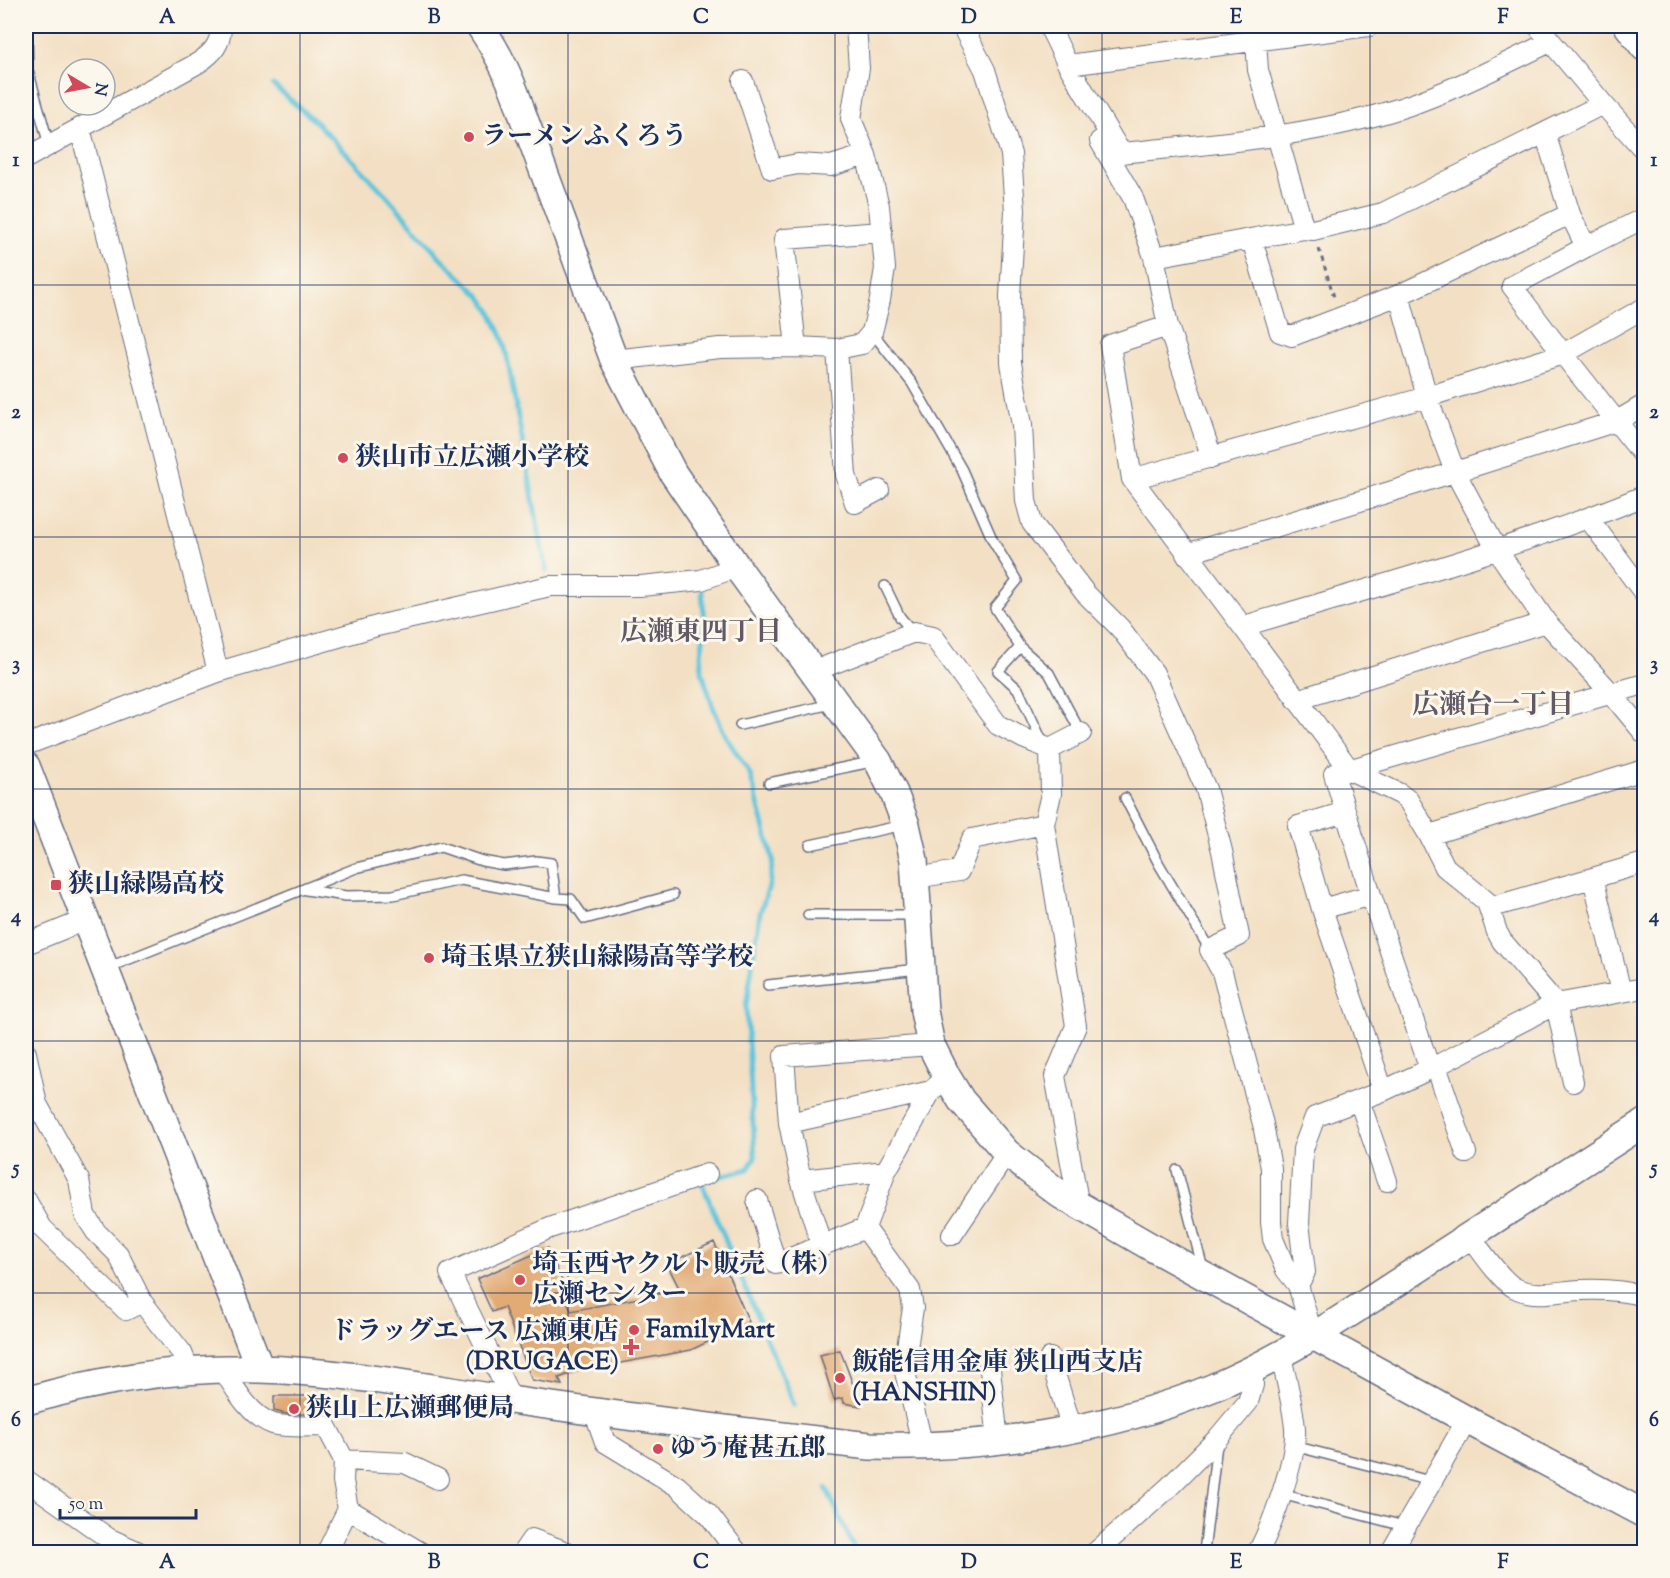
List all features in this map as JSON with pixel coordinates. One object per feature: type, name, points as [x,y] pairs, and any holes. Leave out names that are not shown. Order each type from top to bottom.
[{"type":"street","points":[[26,158],[205,58],[212,53],[221,38],[221,26]]},
{"type":"street","points":[[480,26],[499,53],[513,82],[523,116],[614,360],[673,473],[737,567],[878,761],[894,793],[906,825],[914,860],[924,1011],[939,1084],[975,1118],[1007,1154],[1038,1179],[1079,1206],[1467,1420],[1644,1514]]},
{"type":"street","points":[[614,360],[720,348],[837,349],[862,344],[872,332],[885,268],[879,206],[866,155],[851,119],[859,68],[856,26]]},
{"type":"street","points":[[962,26],[985,70],[1011,154],[1015,211],[1011,363],[1022,425],[1026,501],[1032,523],[1085,592],[1120,628],[1154,673],[1206,789],[1222,851],[1239,936],[1210,950],[1222,972],[1263,1124],[1271,1168],[1273,1239],[1286,1270],[1298,1286],[1313,1336]]},
{"type":"street","points":[[1037,26],[1132,198],[1154,257],[1168,326],[1212,458]]},
{"type":"street","points":[[1048,26],[1068,65],[1121,153],[1278,137],[1349,123],[1405,106],[1487,72],[1550,42]]},
{"type":"street","points":[[1068,65],[1255,33],[1369,26]]},
{"type":"street","points":[[1538,26],[1644,150]]},
{"type":"street","points":[[1628,26],[1644,46]]},
{"type":"street","points":[[1255,33],[1258,69],[1304,229]]},
{"type":"street","points":[[743,81],[772,169],[798,164],[831,166],[866,155]]},
{"type":"street","points":[[1154,257],[1304,229],[1313,230],[1383,213],[1603,104]]},
{"type":"street","points":[[80,128],[218,672]]},
{"type":"street","points":[[1545,133],[1569,214],[1586,247]]},
{"type":"street","points":[[1252,240],[1280,332],[1292,336],[1399,294],[1569,214]]},
{"type":"street","points":[[1644,218],[1512,286],[1644,456]]},
{"type":"street","points":[[796,347],[784,239],[882,232]]},
{"type":"street","points":[[1399,294],[1427,397],[1455,472],[1497,550],[1546,622],[1644,733]]},
{"type":"street","points":[[1132,479],[1427,397],[1563,354],[1644,308]]},
{"type":"street","points":[[1168,326],[1110,345],[1132,479],[1350,770],[1408,800],[1445,867],[1487,902],[1502,941],[1556,1004],[1573,1082]]},
{"type":"street","points":[[837,349],[846,475],[855,503],[879,490]]},
{"type":"street","points":[[1186,554],[1617,421],[1644,405]]},
{"type":"street","points":[[1244,626],[1497,550],[1589,519],[1644,496]]},
{"type":"street","points":[[1589,519],[1644,593]]},
{"type":"street","points":[[26,745],[218,672],[378,626],[550,586],[641,586],[701,580],[737,567]]},
{"type":"street","points":[[1297,700],[1546,622]]},
{"type":"street","points":[[814,671],[914,632],[933,636],[998,725],[1047,747],[1081,733]]},
{"type":"street","points":[[1466,1153],[1371,896],[1335,774],[1644,684]]},
{"type":"street","points":[[1047,747],[1051,794],[1044,824],[1076,1026],[1055,1076],[1079,1206]]},
{"type":"street","points":[[26,766],[260,1369]]},
{"type":"street","points":[[1429,835],[1644,770]]},
{"type":"street","points":[[1345,812],[1298,826],[1322,909],[1383,1090]]},
{"type":"street","points":[[915,878],[959,871],[972,839],[1044,824]]},
{"type":"street","points":[[1489,908],[1644,863]]},
{"type":"street","points":[[1593,879],[1621,992]]},
{"type":"street","points":[[1322,909],[1371,896]]},
{"type":"street","points":[[26,944],[85,920]]},
{"type":"street","points":[[1298,1286],[1305,1272],[1299,1222],[1303,1149],[1315,1117],[1433,1067],[1556,1004],[1644,988]]},
{"type":"street","points":[[822,1247],[801,1180],[789,1123],[784,1056],[931,1045]]},
{"type":"street","points":[[26,1053],[31,1108],[79,1180],[85,1215],[96,1232],[118,1254],[142,1302],[182,1353],[189,1370]]},
{"type":"street","points":[[789,1123],[939,1084]]},
{"type":"street","points":[[757,1200],[776,1264],[865,1228],[886,1171],[939,1084]]},
{"type":"street","points":[[1359,1100],[1387,1181]]},
{"type":"street","points":[[26,1401],[87,1385],[135,1376],[189,1370],[260,1369],[321,1373],[870,1446],[923,1447],[998,1440],[1072,1429],[1158,1407],[1210,1389],[1281,1356],[1644,1123]]},
{"type":"street","points":[[952,1235],[1007,1154]]},
{"type":"street","points":[[801,1180],[886,1171]]},
{"type":"street","points":[[512,1400],[450,1273],[550,1228],[707,1173]]},
{"type":"street","points":[[26,1200],[42,1228],[126,1310],[142,1302]]},
{"type":"street","points":[[865,1228],[910,1290],[913,1308],[904,1368],[923,1447]]},
{"type":"street","points":[[1470,1236],[1499,1273],[1515,1288],[1540,1294],[1579,1290],[1621,1290],[1644,1296]]},
{"type":"street","points":[[1258,1552],[1281,1494],[1294,1446],[1295,1429],[1281,1356]]},
{"type":"street","points":[[1050,1358],[1072,1429]]},
{"type":"street","points":[[989,1361],[998,1440]]},
{"type":"street","points":[[223,1369],[237,1392],[261,1418],[275,1424],[326,1426],[344,1460],[343,1481],[348,1509],[327,1552]]},
{"type":"street","points":[[1096,1552],[1168,1488],[1217,1439],[1248,1402],[1253,1385],[1253,1370]]},
{"type":"street","points":[[594,1411],[605,1442],[677,1486],[709,1515],[737,1552]]},
{"type":"street","points":[[1391,1552],[1467,1420]]},
{"type":"street","points":[[344,1460],[405,1463],[438,1479]]},
{"type":"street","points":[[26,1480],[108,1538],[139,1552]]},
{"type":"street","points":[[348,1509],[420,1552]]},
{"type":"street","points":[[523,1552],[532,1539],[567,1552]]},
{"type":"lane","points":[[27,26],[28,70],[49,145]]},
{"type":"lane","points":[[872,332],[912,383],[962,470],[993,541],[1017,581],[995,608],[1020,646],[1049,673],[1081,733]]},
{"type":"lane","points":[[885,585],[900,617],[914,632]]},
{"type":"lane","points":[[1020,646],[998,670],[1018,689],[1047,747]]},
{"type":"lane","points":[[740,724],[836,702]]},
{"type":"lane","points":[[769,783],[878,761]]},
{"type":"lane","points":[[1125,798],[1159,864],[1210,950]]},
{"type":"lane","points":[[810,845],[906,825]]},
{"type":"lane","points":[[104,969],[356,868],[441,847],[482,861],[504,865],[536,861],[551,863],[556,898]]},
{"type":"lane","points":[[304,889],[346,896],[393,895],[461,880],[556,898],[571,898],[585,920],[673,895]]},
{"type":"lane","points":[[808,915],[917,915]]},
{"type":"lane","points":[[768,985],[921,968]]},
{"type":"lane","points":[[1177,1170],[1205,1277]]},
{"type":"lane","points":[[1204,1552],[1217,1439]]},
{"type":"lane","points":[[1294,1446],[1430,1481]]},
{"type":"lane","points":[[1281,1494],[1404,1526]]},
{"type":"building","points":[[714,1242],[749,1322],[691,1350],[599,1367],[598,1363],[559,1378],[562,1385],[532,1380],[504,1307],[492,1312],[477,1279],[548,1248],[562,1281],[560,1283],[571,1311],[680,1290],[667,1264]]},
{"type":"building","points":[[840,1350],[861,1406],[844,1403],[843,1398],[834,1400],[820,1355]]},
{"type":"building","points":[[274,1396],[308,1396],[310,1414],[287,1414],[274,1411]]},
{"type":"waterway","points":[[273,85],[316,122],[387,196],[440,257],[480,296],[490,310],[503,339],[507,357],[546,570]]},
{"type":"waterway","points":[[702,592],[705,627],[701,654],[702,672],[713,707],[726,737],[750,774],[773,860],[769,886],[760,913],[746,1006],[755,1157],[748,1169],[710,1179]]},
{"type":"waterway","points":[[701,1181],[794,1405]]},
{"type":"waterway","points":[[826,1488],[856,1552]]},
{"type":"place","name":"ラーメンふくろう","points":[[469,137]]},
{"type":"place","name":"狭山市立広瀬小学校","points":[[343,458]]},
{"type":"place","name":"狭山緑陽高校","points":[[56,885]]},
{"type":"place","name":"埼玉県立狭山緑陽高等学校","points":[[429,958]]},
{"type":"place","name":"埼玉西ヤクルト販売（株） 広瀬センター","points":[[520,1280]]},
{"type":"place","name":"FamilyMart","points":[[634,1330]]},
{"type":"place","name":"ドラッグエース 広瀬東店 (DRUGACE)","points":[[631,1347]]},
{"type":"place","name":"飯能信用金庫 狭山西支店 (HANSHIN)","points":[[840,1378]]},
{"type":"place","name":"狭山上広瀬郵便局","points":[[294,1409]]},
{"type":"place","name":"ゆう庵甚五郎","points":[[658,1449]]},
{"type":"district","name":"広瀬東四丁目","points":[[701,633]]},
{"type":"district","name":"広瀬台一丁目","points":[[1493,706]]}]
